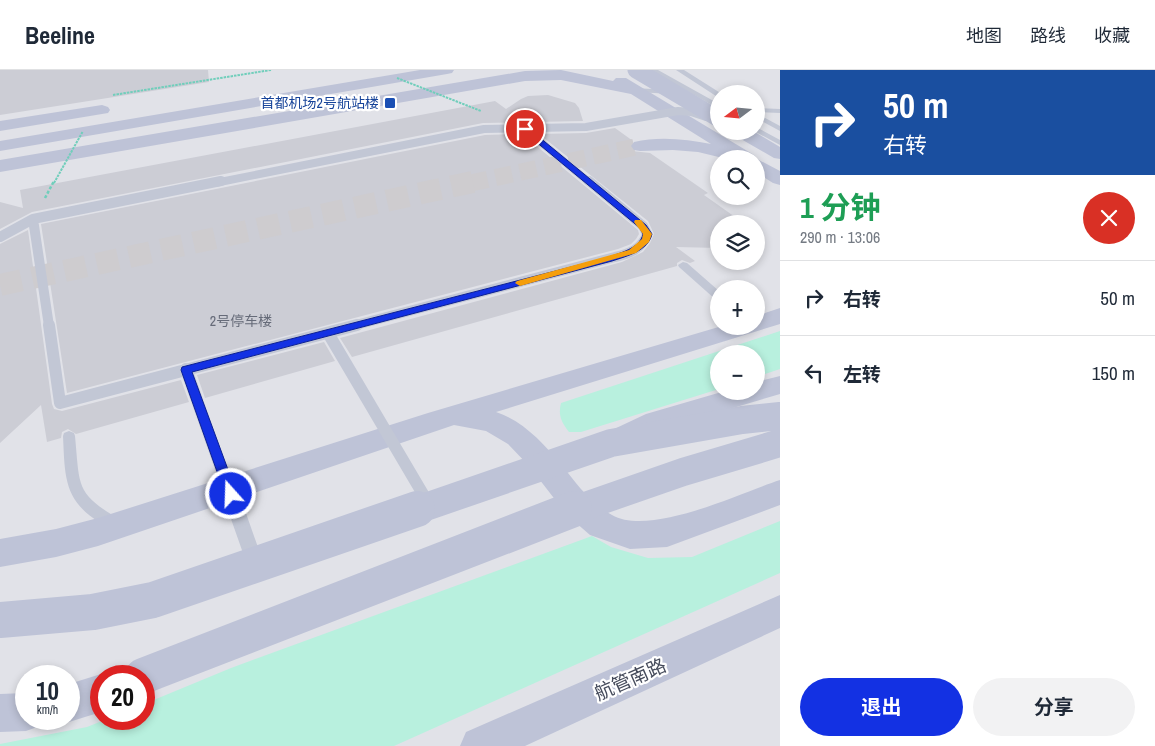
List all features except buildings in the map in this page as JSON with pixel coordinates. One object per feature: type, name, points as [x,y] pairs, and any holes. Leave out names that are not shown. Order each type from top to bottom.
[{"type":"street","points":[[0,128],[359,70]]},
{"type":"street","points":[[0,146],[447,70]]},
{"type":"street","points":[[0,146],[451,70]]},
{"type":"street","points":[[569,70],[613,80],[636,90]]},
{"type":"street","points":[[600,70],[733,150]]},
{"type":"street","points":[[636,70],[710,112]]},
{"type":"street","points":[[0,166],[530,75],[568,76],[636,90]]},
{"type":"street","points":[[0,128],[121,107]]},
{"type":"street","points":[[762,140],[780,147]]},
{"type":"street","points":[[640,146],[662,144],[710,150]]},
{"type":"street","points":[[765,170],[780,179]]},
{"type":"street","points":[[765,321],[780,316]]},
{"type":"street","points":[[0,552],[56,543],[118,526],[438,420],[557,385],[711,335]]},
{"type":"street","points":[[530,446],[524,426],[526,411],[535,398],[557,385]]},
{"type":"street","points":[[0,620],[73,614],[122,607],[153,600],[611,442],[651,423],[780,385]]},
{"type":"street","points":[[611,442],[742,420],[780,416]]},
{"type":"street","points":[[438,420],[464,417],[485,419],[505,427],[530,446],[583,514],[604,527],[631,535],[656,536],[667,533],[780,492]]},
{"type":"street","points":[[155,671],[555,516],[710,463],[780,443]]},
{"type":"street","name":"航管南路","points":[[480,746],[780,611]]},
{"type":"lane","points":[[653,70],[710,103]]},
{"type":"lane","points":[[679,70],[710,89]]},
{"type":"lane","points":[[636,90],[673,93],[710,112]]},
{"type":"lane","points":[[765,110],[780,111]]},
{"type":"lane","points":[[0,237],[33,219],[484,129],[602,126],[682,111],[698,114],[710,120]]},
{"type":"lane","points":[[765,120],[780,128]]},
{"type":"lane","points":[[33,219],[60,403],[609,260],[632,252],[642,245],[646,240],[647,234],[643,226],[525,129]]},
{"type":"lane","points":[[765,135],[780,147]]},
{"type":"lane","points":[[759,140],[780,147]]},
{"type":"lane","points":[[683,265],[710,289]]},
{"type":"lane","points":[[328,333],[430,506]]},
{"type":"lane","points":[[186,370],[256,565]]},
{"type":"lane","points":[[69,436],[78,494],[86,505],[118,526]]},
{"type":"path","points":[[108,96],[270,70]]},
{"type":"path","points":[[396,78],[525,129]]},
{"type":"path","points":[[33,219],[83,131]]},
{"type":"shaded area","points":[[0,70],[780,70],[780,746],[0,746]]},
{"type":"green space","points":[[780,331],[780,369],[765,374],[765,345],[737,345]]},
{"type":"green space","points":[[710,354],[710,392],[581,432],[569,432],[562,422],[560,415],[561,403]]},
{"type":"green space","points":[[780,521],[780,573],[394,746],[0,746],[0,744],[80,730],[80,728],[90,726],[90,730],[155,730],[155,699],[231,668],[592,536],[611,547],[648,558],[692,557]]},
{"type":"tunnel","points":[[471,183],[640,146]]},
{"type":"tunnel","points":[[0,285],[477,181]]},
{"type":"slow traffic","points":[[520,283],[609,260],[632,252],[646,240],[647,234],[643,226],[638,222]]},
{"type":"place","name":"首都机场2号航站楼","points":[[390,103]]},
{"type":"route","points":[[231,494],[186,370],[609,260],[632,252],[642,245],[646,240],[647,234],[643,226],[525,129]]}]
